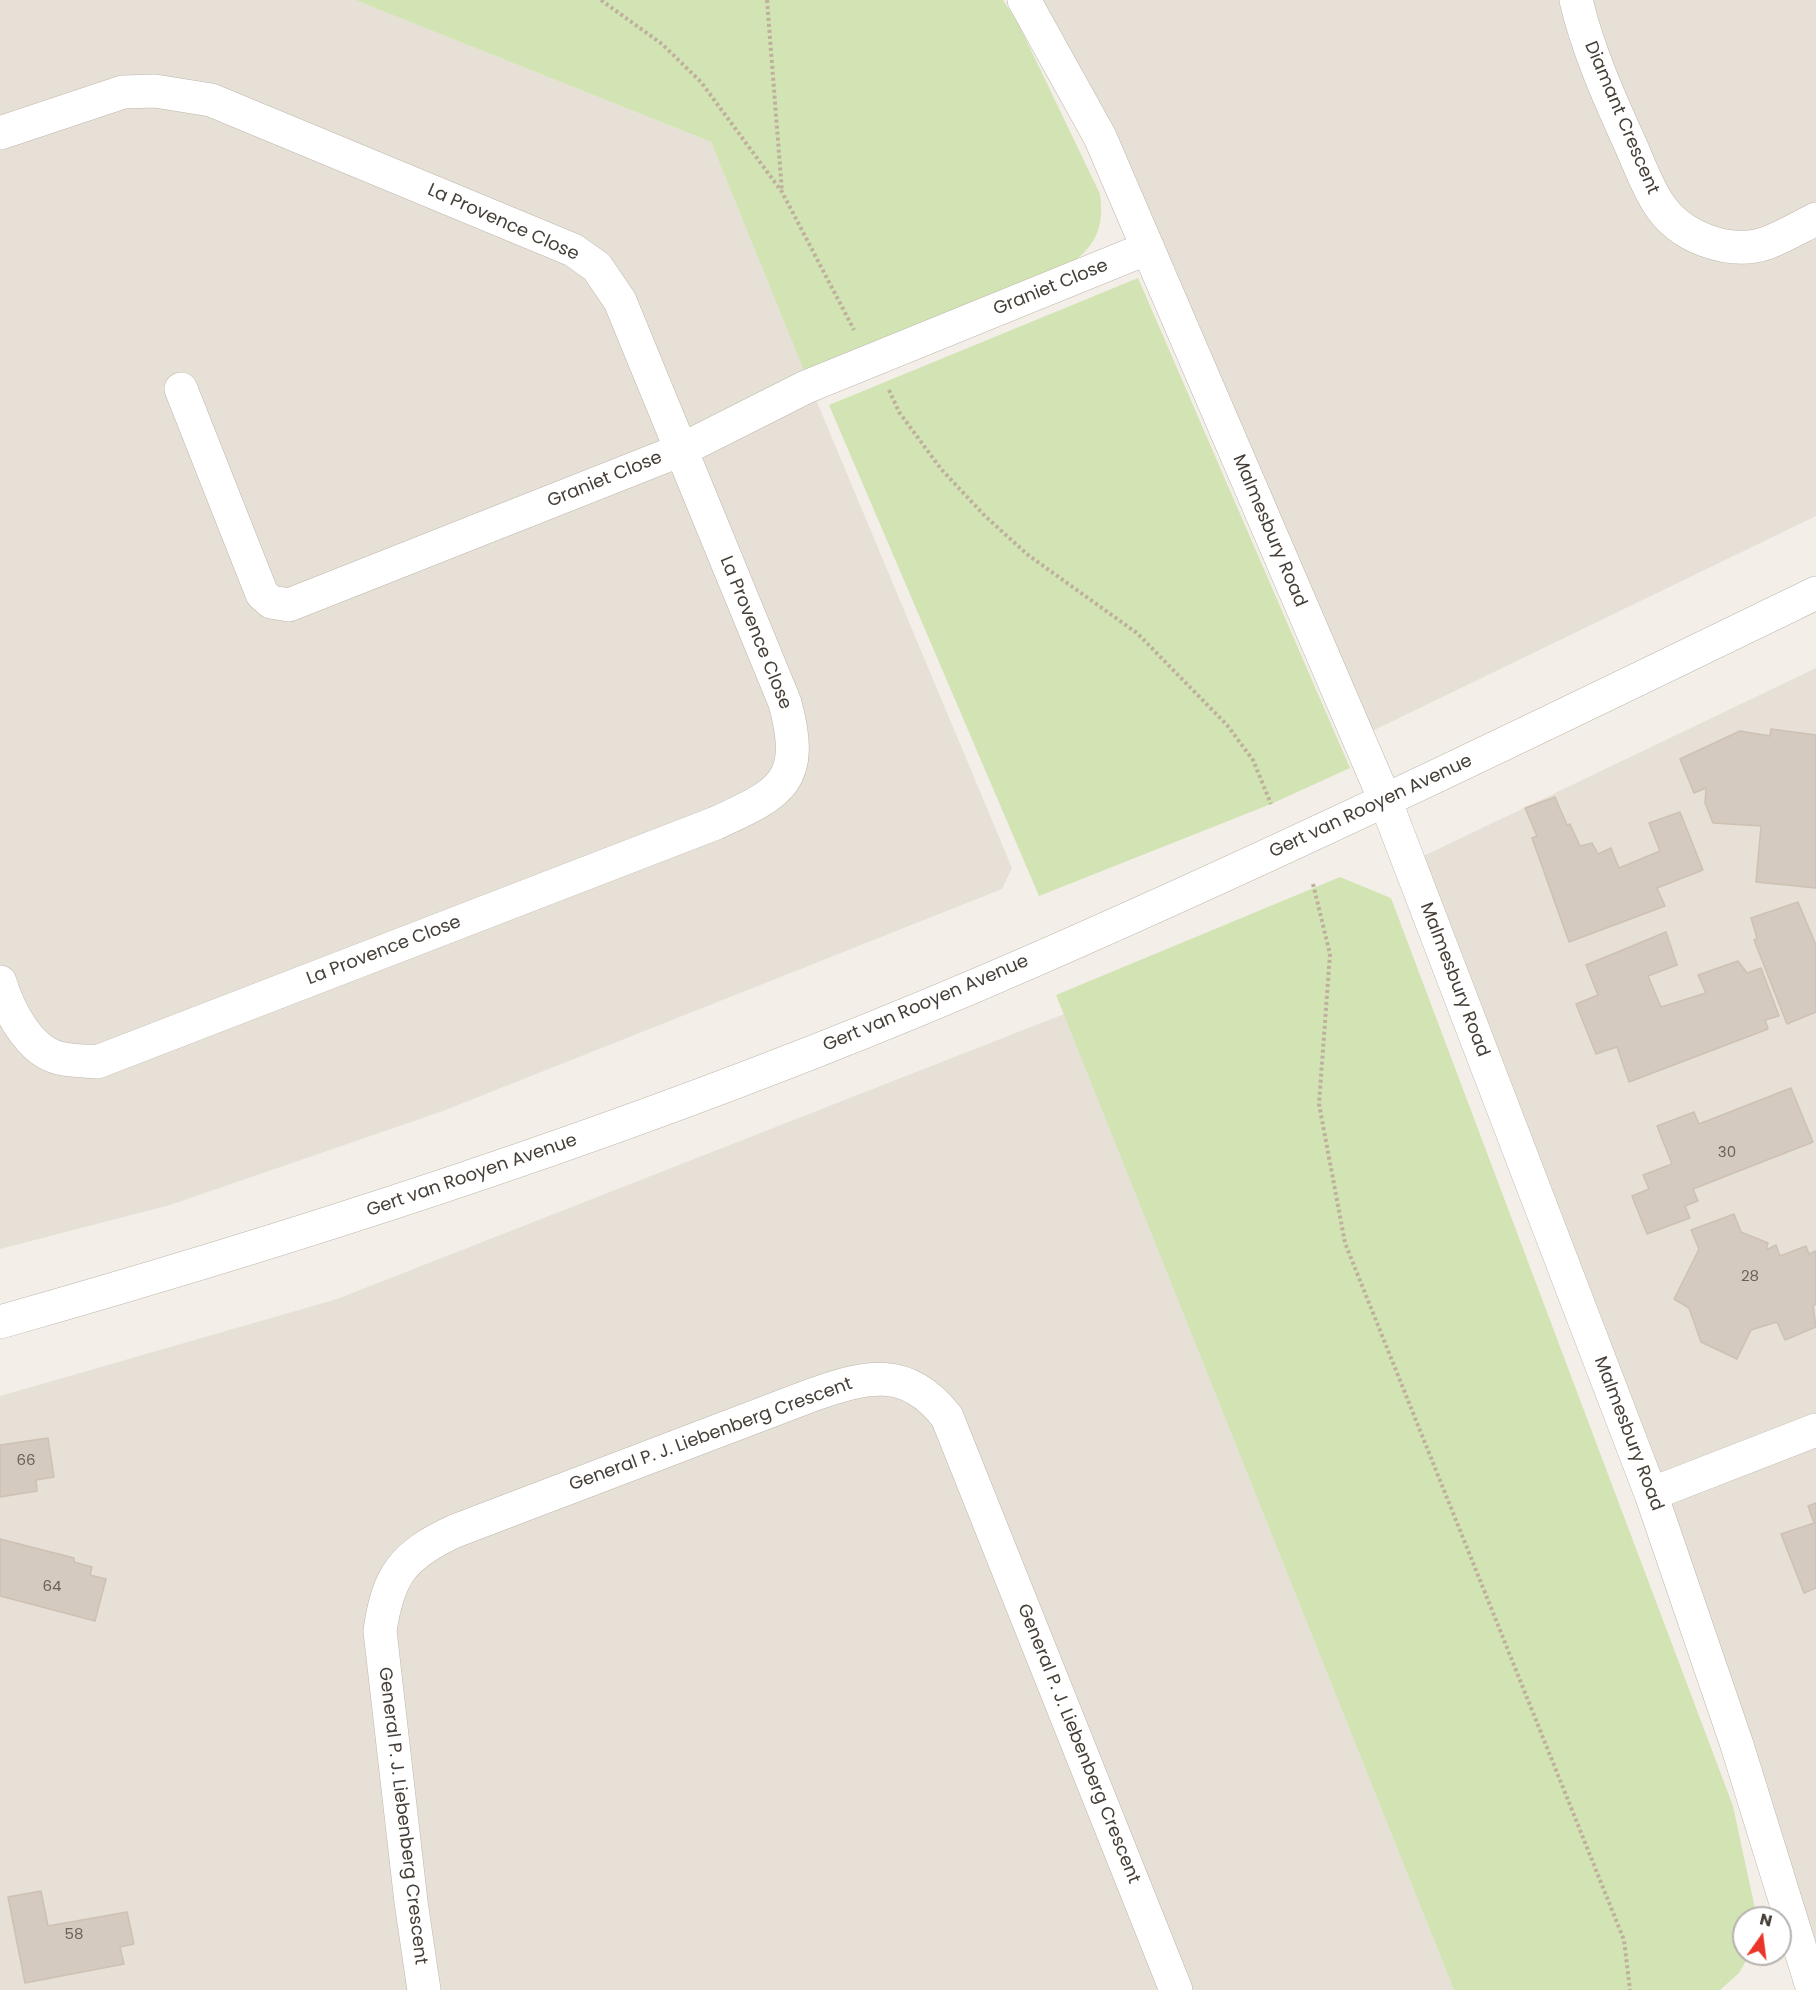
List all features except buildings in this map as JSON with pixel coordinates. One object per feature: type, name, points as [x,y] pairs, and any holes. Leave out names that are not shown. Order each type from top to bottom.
[{"type":"street","name":"Malmesbury Road","points":[[1024,0],[1100,137],[1385,800],[1651,1494],[1737,1745],[1815,1990]]},
{"type":"street","name":"Diamant Crescent","points":[[1576,0],[1581,20],[1613,107],[1658,203],[1672,220],[1706,241],[1746,246],[1766,243],[1816,219]]},
{"type":"street","name":"La Provence Close","points":[[0,133],[123,92],[155,91],[212,100],[573,250],[597,267],[620,301],[785,703],[792,730],[793,755],[790,773],[762,802],[705,828],[97,1062],[58,1058],[40,1050],[24,1030],[0,982]]},
{"type":"street","name":"Graniet Close","points":[[182,389],[262,594],[271,602],[289,605],[681,450],[806,387],[1148,248]]},
{"type":"street","name":"Gert van Rooyen Avenue","points":[[0,1322],[308,1232],[660,1110],[976,985],[1294,844],[1816,593]]},
{"type":"street","name":"General P. J. Liebenberg Crescent","points":[[424,1990],[411,1902],[380,1631],[384,1603],[392,1582],[403,1565],[424,1545],[454,1531],[812,1395],[869,1378],[899,1380],[916,1388],[933,1400],[946,1417],[1176,1990]]},
{"type":"street","points":[[1651,1494],[1816,1430]]},
{"type":"path","points":[[601,0],[662,44],[701,82],[782,192],[857,336]]},
{"type":"path","points":[[767,0],[782,192]]},
{"type":"path","points":[[885,382],[899,412],[941,469],[985,516],[1028,555],[1137,633],[1227,725],[1253,760],[1271,804]]},
{"type":"path","points":[[1313,884],[1330,954],[1319,1104],[1345,1243],[1624,1940],[1630,1990]]},
{"type":"shaded area","points":[[0,0],[355,0],[711,142],[1012,868],[1002,889],[443,1111],[170,1205],[0,1249]]},
{"type":"shaded area","points":[[1026,0],[1816,0],[1816,516],[1366,734]]},
{"type":"shaded area","points":[[1816,668],[1816,1990],[1792,1924],[1792,1906],[1786,1906],[1409,863]]},
{"type":"shaded area","points":[[1064,1014],[1454,1990],[0,1990],[0,1396],[337,1299]]},
{"type":"green space","points":[[355,0],[1003,0],[1017,21],[1100,194],[1100,224],[1094,240],[1073,262],[804,371],[711,142]]},
{"type":"green space","points":[[1138,278],[1350,768],[1271,804],[1039,896],[829,405]]},
{"type":"green space","points":[[1340,877],[1391,898],[1733,1806],[1754,1906],[1732,1906],[1732,1966],[1743,1966],[1739,1973],[1720,1990],[1454,1990],[1056,995]]}]
